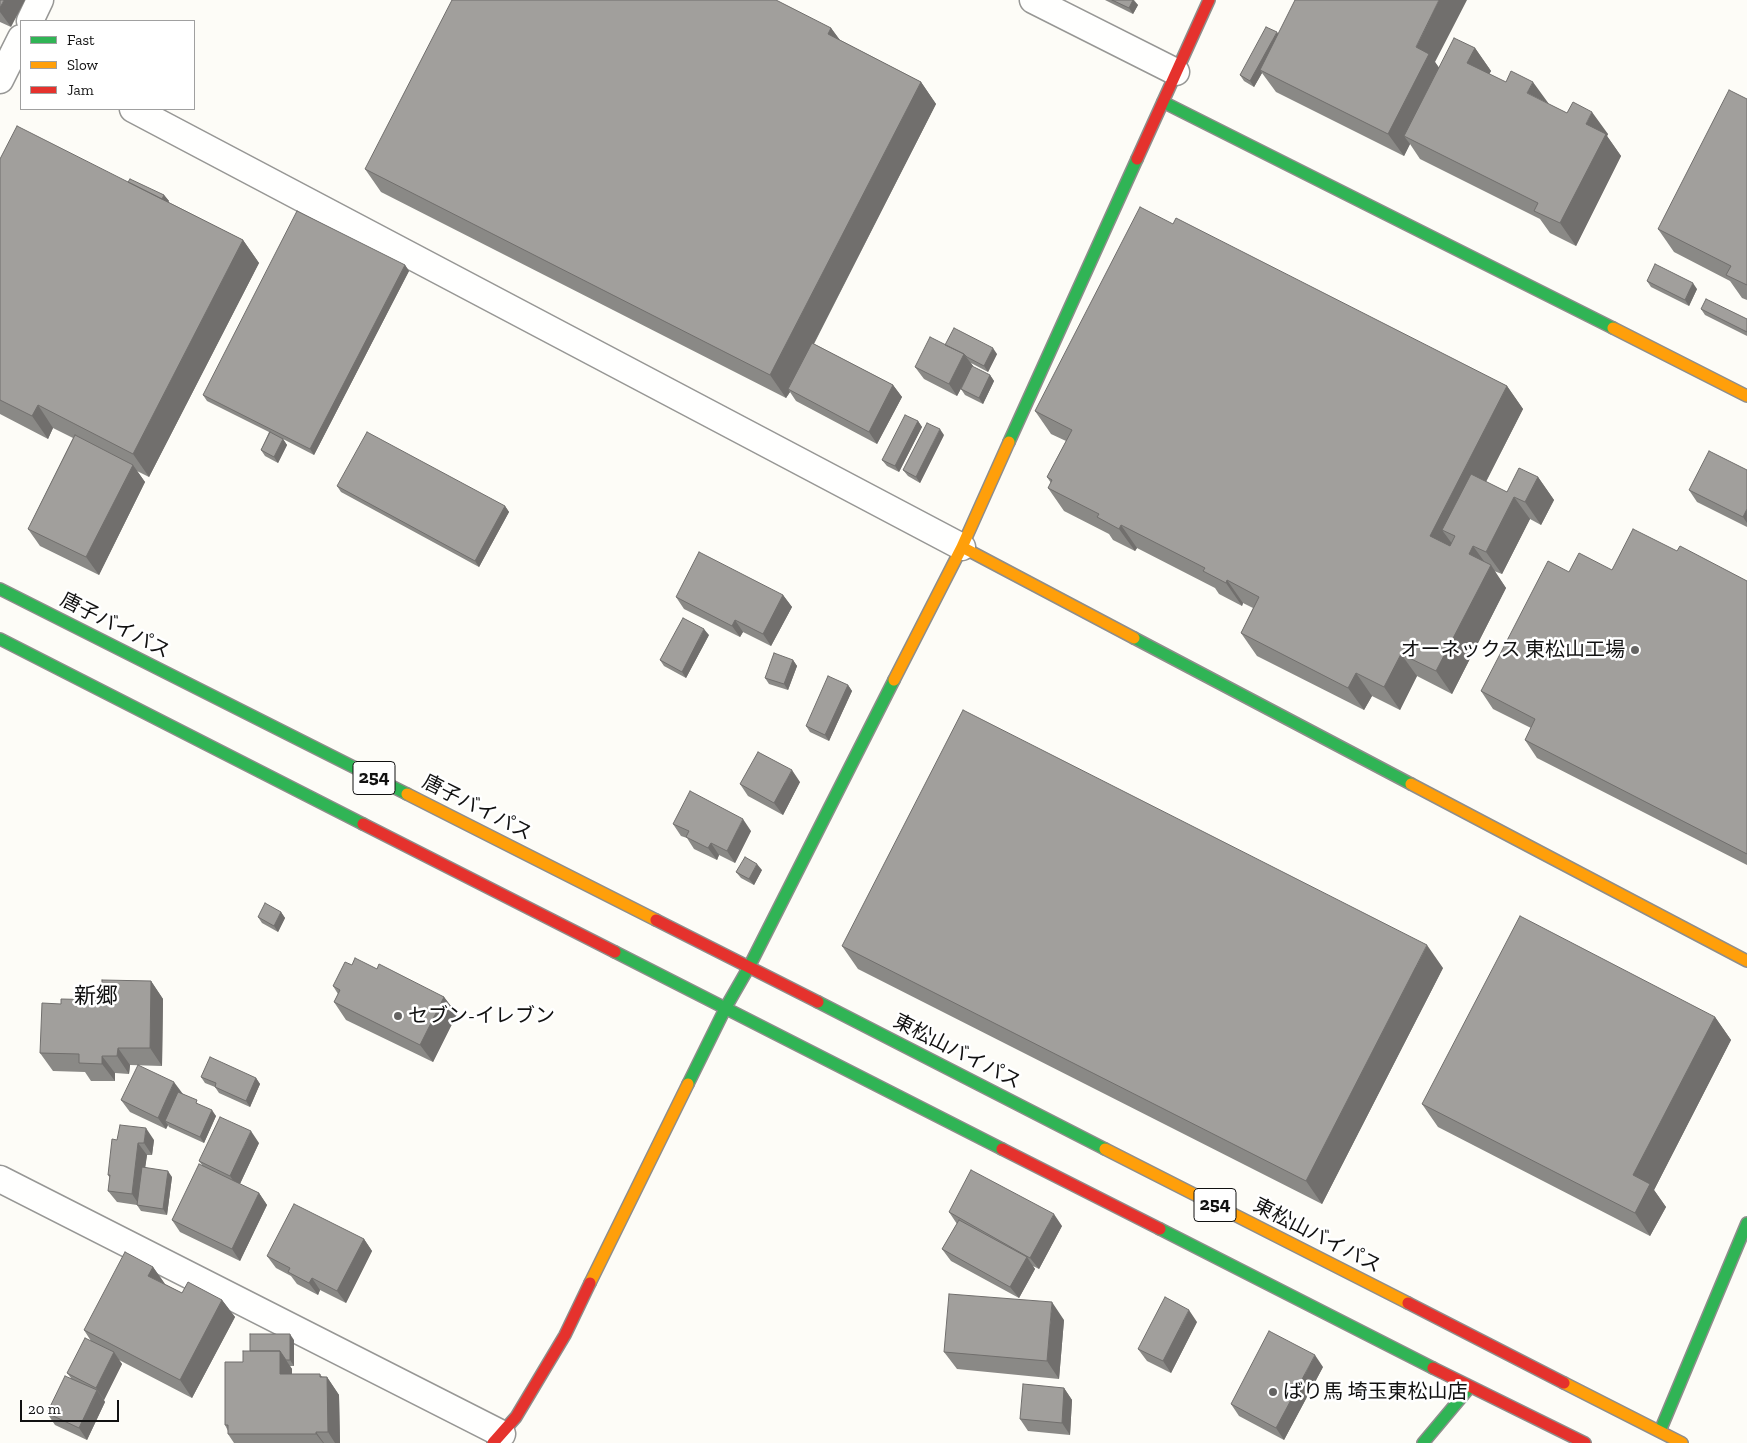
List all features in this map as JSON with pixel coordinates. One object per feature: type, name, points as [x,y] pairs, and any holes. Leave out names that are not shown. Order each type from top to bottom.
[{"type":"main road","points":[[497,1440],[516,1417],[566,1335],[726,1007],[749,967],[962,547],[1209,0]]},
{"type":"main road","points":[[1164,102],[1747,396]]},
{"type":"main road","points":[[962,547],[1747,961]]},
{"type":"main road","name":"唐子バイパス","points":[[0,589],[749,967]]},
{"type":"main road","name":"254","points":[[0,639],[1470,1387],[1585,1443]]},
{"type":"main road","name":"東松山バイパス","points":[[749,967],[1682,1443]]},
{"type":"main road","points":[[1660,1431],[1747,1223]]},
{"type":"main road","points":[[1423,1443],[1470,1387]]},
{"type":"street","points":[[30,20],[40,0]]},
{"type":"street","points":[[1033,0],[1176,72]]},
{"type":"street","points":[[0,80],[15,43]]},
{"type":"street","points":[[135,110],[962,547]]},
{"type":"street","points":[[0,1179],[497,1440]]},
{"type":"building","points":[[0,0],[4,0],[0,8]]},
{"type":"building","points":[[452,0],[776,0],[831,28],[828,34],[921,82],[770,375],[365,169]]},
{"type":"building","points":[[1112,0],[1133,0],[1129,8]]},
{"type":"building","points":[[1295,0],[1439,0],[1416,47],[1429,54],[1388,134],[1260,70]]},
{"type":"building","points":[[1266,27],[1277,32],[1250,81],[1240,75]]},
{"type":"building","points":[[1454,38],[1475,48],[1467,63],[1506,82],[1511,71],[1533,82],[1527,93],[1567,113],[1573,102],[1592,112],[1586,124],[1606,134],[1560,223],[1534,211],[1538,203],[1404,136]]},
{"type":"building","points":[[1729,90],[1747,99],[1747,285],[1726,275],[1731,266],[1658,229]]},
{"type":"building","points":[[17,126],[243,240],[133,454],[38,405],[32,416],[0,400],[0,159]]},
{"type":"building","points":[[130,179],[164,195],[162,199],[128,182]]},
{"type":"building","points":[[1140,207],[1173,224],[1176,218],[1507,386],[1430,536],[1450,546],[1455,536],[1442,530],[1471,474],[1507,492],[1519,468],[1538,477],[1525,502],[1514,497],[1486,552],[1473,546],[1469,554],[1491,565],[1436,671],[1401,654],[1384,687],[1356,673],[1348,688],[1241,633],[1259,597],[1227,580],[1226,583],[1203,571],[1205,568],[1121,525],[1119,529],[1097,517],[1099,514],[1048,488],[1052,480],[1047,477],[1072,430],[1035,411]]},
{"type":"building","points":[[297,211],[405,265],[310,449],[203,395]]},
{"type":"building","points":[[1655,264],[1693,283],[1685,300],[1647,281]]},
{"type":"building","points":[[1706,299],[1747,319],[1747,332],[1701,309]]},
{"type":"building","points":[[954,328],[993,348],[984,366],[945,345]]},
{"type":"building","points":[[930,337],[964,354],[949,384],[915,367]]},
{"type":"building","points":[[812,343],[893,385],[869,432],[788,389]]},
{"type":"building","points":[[972,366],[990,375],[979,398],[961,389]]},
{"type":"building","points":[[905,415],[918,421],[895,466],[882,460]]},
{"type":"building","points":[[927,423],[940,429],[916,477],[903,470]]},
{"type":"building","points":[[270,432],[283,439],[274,457],[261,450]]},
{"type":"building","points":[[367,432],[505,506],[475,561],[337,486]]},
{"type":"building","points":[[75,435],[133,465],[86,557],[28,529]]},
{"type":"building","points":[[1709,451],[1747,470],[1747,509],[1743,517],[1689,490]]},
{"type":"building","name":"オーネックス 東松山工場","points":[[1633,529],[1677,551],[1680,546],[1747,581],[1747,854],[1525,740],[1535,719],[1481,691],[1548,561],[1569,572],[1579,553],[1612,570]]},
{"type":"building","points":[[699,552],[783,595],[763,634],[735,620],[732,626],[676,597]]},
{"type":"building","points":[[683,618],[704,629],[682,672],[660,660]]},
{"type":"building","points":[[774,653],[793,660],[784,684],[765,678]]},
{"type":"building","points":[[828,676],[848,685],[825,735],[806,726]]},
{"type":"building","points":[[963,710],[1427,945],[1306,1181],[842,946]]},
{"type":"building","points":[[758,752],[792,770],[774,803],[740,784]]},
{"type":"building","points":[[690,791],[743,819],[727,851],[711,843],[708,848],[686,837],[689,831],[673,824]]},
{"type":"building","points":[[745,857],[757,864],[749,879],[736,872]]},
{"type":"building","points":[[265,903],[281,912],[274,926],[258,917]]},
{"type":"building","points":[[1520,916],[1715,1017],[1633,1175],[1650,1184],[1635,1213],[1422,1104]]},
{"type":"building","points":[[355,958],[377,969],[379,964],[444,997],[420,1045],[334,1002],[340,990],[333,986],[345,962],[352,965]]},
{"type":"building","points":[[102,980],[151,981],[150,1048],[118,1048],[117,1056],[102,1056],[102,1064],[79,1063],[79,1054],[40,1053],[42,1003],[61,1004],[61,999],[102,1000]]},
{"type":"building","points":[[210,1057],[256,1078],[246,1101],[215,1087],[216,1083],[201,1077]]},
{"type":"building","points":[[138,1065],[174,1082],[158,1118],[121,1100]]},
{"type":"building","points":[[178,1092],[197,1100],[196,1103],[212,1110],[200,1137],[165,1121]]},
{"type":"building","points":[[220,1117],[251,1131],[230,1176],[199,1161]]},
{"type":"building","points":[[120,1125],[146,1128],[144,1143],[138,1143],[132,1194],[108,1191],[112,1139],[117,1140]]},
{"type":"building","points":[[199,1164],[259,1193],[232,1249],[172,1220]]},
{"type":"building","points":[[142,1167],[168,1171],[163,1209],[137,1205]]},
{"type":"building","points":[[971,1170],[1054,1214],[1030,1258],[949,1212]]},
{"type":"building","points":[[294,1204],[364,1239],[337,1291],[312,1278],[309,1283],[288,1272],[290,1268],[267,1256]]},
{"type":"building","points":[[959,1220],[1027,1257],[1010,1287],[942,1249]]},
{"type":"building","points":[[125,1252],[153,1267],[148,1276],[182,1293],[188,1282],[222,1300],[180,1380],[84,1330]]},
{"type":"building","points":[[949,1294],[1052,1302],[1047,1361],[944,1352]]},
{"type":"building","points":[[1165,1297],[1189,1310],[1163,1361],[1138,1349]]},
{"type":"building","points":[[1269,1331],[1315,1355],[1276,1428],[1231,1404]]},
{"type":"building","points":[[250,1334],[290,1334],[290,1360],[286,1360],[280,1351],[250,1351]]},
{"type":"building","points":[[85,1338],[114,1352],[96,1388],[67,1373]]},
{"type":"building","points":[[243,1351],[280,1351],[280,1374],[320,1374],[320,1377],[327,1377],[328,1432],[316,1432],[316,1434],[228,1434],[228,1425],[225,1425],[225,1362],[243,1362]]},
{"type":"building","points":[[65,1376],[97,1390],[79,1428],[47,1413]]},
{"type":"building","points":[[1023,1384],[1064,1388],[1062,1423],[1020,1419]]},
{"type":"traffic: fast","points":[[1163,102],[1613,328]]},
{"type":"traffic: fast","points":[[1009,442],[1137,159]]},
{"type":"traffic: fast","points":[[0,589],[407,794]]},
{"type":"traffic: fast","points":[[1134,638],[1411,784]]},
{"type":"traffic: fast","points":[[0,639],[363,824]]},
{"type":"traffic: fast","points":[[688,1084],[894,680]]},
{"type":"traffic: fast","points":[[615,952],[1002,1149]]},
{"type":"traffic: fast","points":[[818,1002],[1105,1149]]},
{"type":"traffic: fast","points":[[1660,1431],[1747,1223]]},
{"type":"traffic: fast","points":[[1160,1229],[1433,1368]]},
{"type":"traffic: fast","points":[[1423,1443],[1470,1387]]},
{"type":"traffic: slow","points":[[1613,328],[1747,396]]},
{"type":"traffic: slow","points":[[894,680],[962,547],[1009,442]]},
{"type":"traffic: slow","points":[[962,547],[1134,638]]},
{"type":"traffic: slow","points":[[1411,784],[1747,961]]},
{"type":"traffic: slow","points":[[407,794],[656,920]]},
{"type":"traffic: slow","points":[[590,1283],[688,1084]]},
{"type":"traffic: slow","points":[[1105,1149],[1408,1303]]},
{"type":"traffic: slow","points":[[1564,1383],[1682,1443]]},
{"type":"traffic: jam","points":[[1137,159],[1209,0]]},
{"type":"traffic: jam","points":[[363,824],[615,952]]},
{"type":"traffic: jam","points":[[656,920],[818,1002]]},
{"type":"traffic: jam","points":[[1002,1149],[1160,1229]]},
{"type":"traffic: jam","points":[[493,1443],[516,1417],[565,1335],[590,1283]]},
{"type":"traffic: jam","points":[[1408,1303],[1564,1383]]},
{"type":"traffic: jam","points":[[1433,1368],[1585,1443]]},
{"type":"place","name":"オーネックス 東松山工場","points":[[1635,650]]},
{"type":"place","name":"セブン-イレブン","points":[[398,1016]]},
{"type":"place","name":"ばり馬 埼玉東松山店","points":[[1273,1392]]},
{"type":"district","name":"新郷","points":[[96,997]]}]
